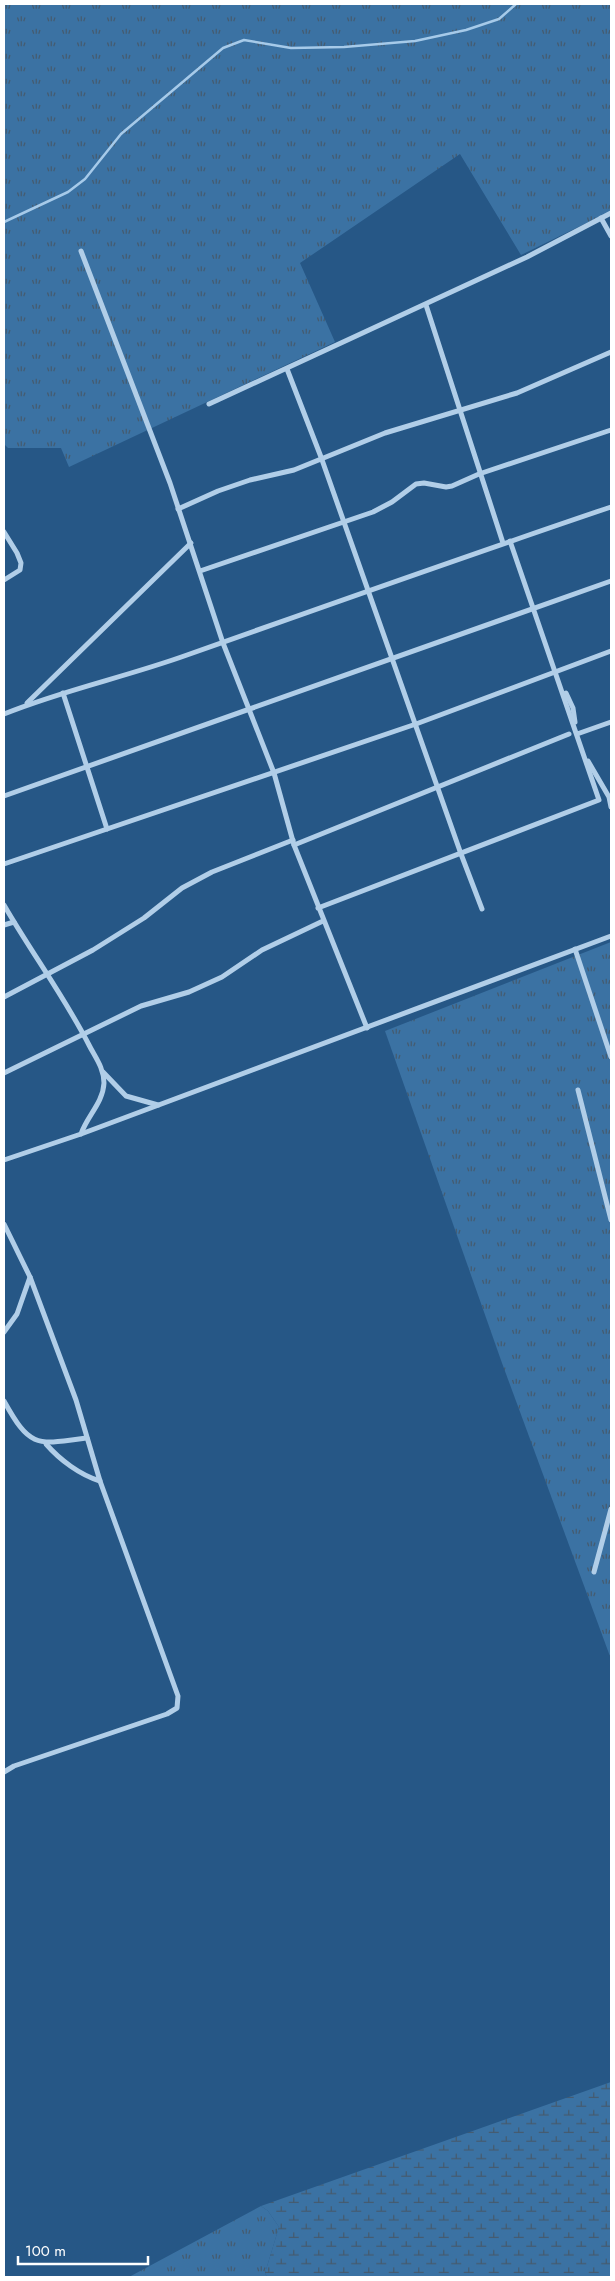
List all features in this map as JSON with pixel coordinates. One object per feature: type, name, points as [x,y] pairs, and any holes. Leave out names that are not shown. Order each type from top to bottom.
[{"type":"street","points":[[209,404],[527,257],[611,213]]},
{"type":"street","points":[[601,218],[611,236]]},
{"type":"street","points":[[81,251],[170,483],[222,642],[274,773],[294,843],[323,921],[367,1028]]},
{"type":"street","points":[[426,304],[479,474],[503,543]]},
{"type":"street","points":[[178,509],[218,491],[250,480],[294,470],[321,457],[385,433],[517,393],[611,352]]},
{"type":"street","points":[[287,369],[321,457],[461,854],[482,908]]},
{"type":"street","points":[[200,571],[373,512],[392,502],[416,484],[424,483],[446,487],[479,474],[611,430]]},
{"type":"street","points":[[4,714],[369,592],[503,543],[611,507]]},
{"type":"street","points":[[4,532],[21,563],[20,570],[4,580]]},
{"type":"street","points":[[318,908],[599,800],[510,541]]},
{"type":"street","points":[[25,706],[191,543]]},
{"type":"street","points":[[4,796],[534,608],[596,588],[611,581]]},
{"type":"street","points":[[4,864],[416,724],[611,651]]},
{"type":"street","points":[[555,671],[573,708],[577,734],[588,760],[610,797],[611,807]]},
{"type":"street","points":[[63,693],[107,829]]},
{"type":"street","points":[[577,734],[611,722]]},
{"type":"street","points":[[4,997],[48,975],[144,918],[182,888],[212,872],[438,789],[569,734]]},
{"type":"street","points":[[4,905],[83,1033],[103,1071],[126,1096],[158,1105]]},
{"type":"street","points":[[4,1073],[141,1006],[189,992],[222,977],[262,950],[323,921]]},
{"type":"street","points":[[4,925],[14,922]]},
{"type":"street","points":[[4,1160],[81,1134],[611,936]]},
{"type":"street","points":[[575,949],[611,1057]]},
{"type":"street","points":[[81,1134],[85,1123],[101,1100],[104,1084],[103,1071]]},
{"type":"street","points":[[578,1090],[611,1220]]},
{"type":"street","points":[[4,1224],[6,1237],[30,1276],[76,1400],[100,1481],[178,1696],[177,1708],[167,1714],[14,1766],[4,1772]]},
{"type":"street","points":[[4,1332],[17,1314],[30,1276]]},
{"type":"street","points":[[4,1401],[19,1428],[34,1439],[46,1444],[53,1452],[85,1476],[100,1481]]},
{"type":"street","points":[[46,1444],[87,1438]]},
{"type":"street","points":[[594,1572],[611,1509]]},
{"type":"green space","points":[[4,4],[611,4],[611,211],[521,255],[460,154],[300,263],[335,342],[69,467],[61,448],[8,448],[4,444]]},
{"type":"green space","points":[[611,942],[611,1659],[502,1363],[385,1031]]},
{"type":"green space","points":[[611,2082],[611,2277],[267,2277],[265,2273],[279,2227],[268,2211],[261,2206]]},
{"type":"green space","points":[[261,2206],[268,2211],[279,2227],[265,2273],[267,2277],[129,2277]]},
{"type":"waterway","points":[[4,222],[68,192],[85,179],[121,134],[223,48],[244,40],[291,48],[344,47],[415,41],[466,30],[499,19],[516,4]]}]
